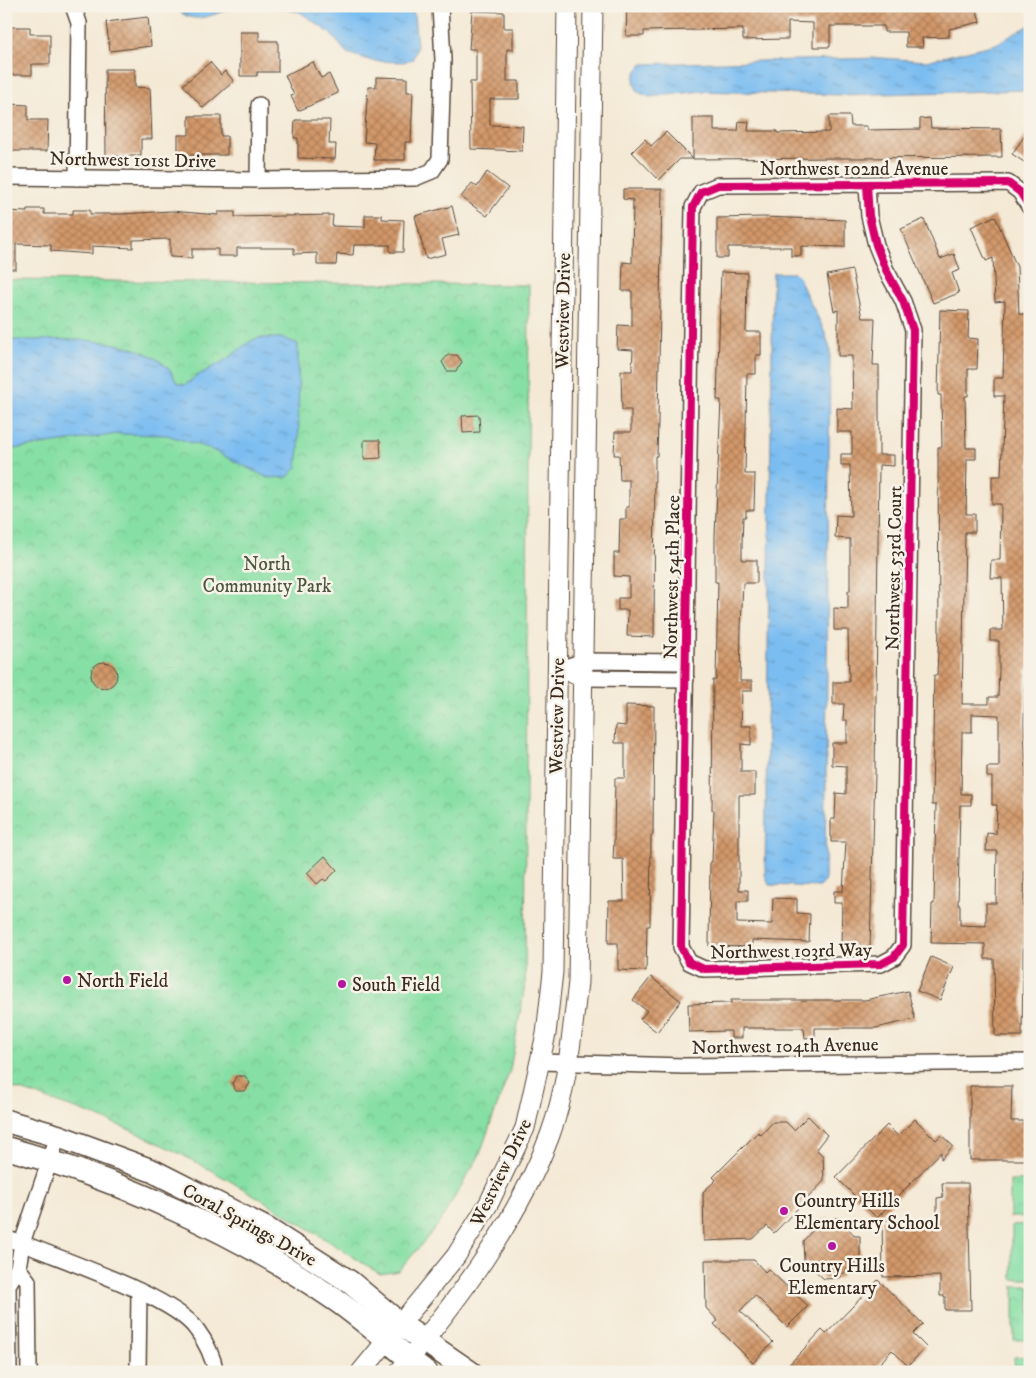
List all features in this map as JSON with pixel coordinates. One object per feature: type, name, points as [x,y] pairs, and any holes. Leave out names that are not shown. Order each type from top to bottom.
[{"type":"main road","name":"Coral Springs Drive","points":[[6,1121],[58,1136],[153,1171],[267,1229],[350,1282],[393,1332],[412,1368]]},
{"type":"main road","name":"Coral Springs Drive","points":[[6,1148],[50,1160],[143,1195],[253,1250],[336,1301],[393,1332],[425,1340],[470,1372]]},
{"type":"street","points":[[72,6],[79,23],[77,178]]},
{"type":"street","name":"Northwest 101st Drive","points":[[6,177],[258,180],[414,178],[432,171],[440,159],[443,60],[440,6]]},
{"type":"street","name":"Westview Drive","points":[[361,1372],[456,1256],[489,1203],[525,1128],[546,1034],[552,972],[567,6]]},
{"type":"street","name":"Westview Drive","points":[[412,1368],[425,1340],[475,1272],[515,1211],[550,1135],[568,1064],[578,982],[593,6]]},
{"type":"street","points":[[258,180],[259,105]]},
{"type":"street","name":"Northwest 102nd Avenue","points":[[701,192],[718,185],[1008,183],[1020,192],[1030,208]]},
{"type":"street","name":"Northwest 53rd Court","points":[[867,185],[869,216],[876,245],[886,270],[903,301],[913,330],[903,945],[894,957]]},
{"type":"street","name":"Northwest 54th Place","points":[[689,962],[681,947],[693,207],[701,192]]},
{"type":"street","points":[[557,670],[583,670],[686,662]]},
{"type":"street","points":[[583,670],[686,680]]},
{"type":"street","name":"Northwest 103rd Way","points":[[689,962],[704,969],[724,969],[881,964],[894,957]]},
{"type":"street","name":"Northwest 104th Avenue","points":[[541,1062],[684,1066],[1030,1062]]},
{"type":"street","points":[[9,1372],[8,1285],[12,1268],[58,1136]]},
{"type":"street","points":[[6,1239],[22,1243],[139,1291],[173,1308],[197,1328],[214,1361],[216,1372]]},
{"type":"street","points":[[12,1268],[28,1281],[29,1372]]},
{"type":"street","points":[[138,1372],[139,1291]]},
{"type":"green space","name":"North Community Park","points":[[6,280],[529,285],[525,985],[510,1070],[479,1156],[438,1225],[399,1271],[380,1274],[227,1179],[148,1138],[106,1120],[28,1092],[6,1087]]},
{"type":"green space","points":[[1010,1181],[1030,1181],[1030,1217],[1010,1217]]},
{"type":"green space","points":[[1030,1224],[1030,1279],[1012,1279],[1012,1225]]},
{"type":"green space","points":[[1014,1286],[1030,1286],[1030,1340],[1014,1340]]},
{"type":"green space","points":[[1030,1356],[1030,1372],[1015,1372],[1014,1357]]},
{"type":"water","points":[[176,6],[236,6],[212,15],[196,18],[188,17],[181,13]]},
{"type":"water","points":[[267,6],[413,6],[417,46],[413,59],[403,62],[372,61],[347,53],[330,33],[300,12]]},
{"type":"water","points":[[1030,25],[1030,90],[843,95],[702,91],[650,97],[638,92],[634,81],[635,75],[642,64],[880,58],[926,61],[996,44]]},
{"type":"water","points":[[773,273],[794,273],[799,277],[830,349],[825,882],[820,887],[769,885],[765,874]]},
{"type":"water","points":[[258,338],[283,338],[298,344],[299,448],[297,467],[288,477],[268,478],[208,448],[167,435],[118,434],[6,450],[6,340],[91,341],[133,348],[151,356],[169,369],[177,383],[185,385],[230,357],[249,342]]},
{"type":"building","points":[[627,6],[976,6],[980,22],[949,29],[949,37],[922,38],[923,47],[906,47],[906,32],[884,32],[884,26],[830,26],[830,47],[813,47],[813,23],[788,22],[788,39],[743,40],[743,29],[644,31],[644,36],[626,36]]},
{"type":"building","points":[[472,11],[504,12],[504,28],[513,28],[513,50],[507,49],[507,81],[519,81],[519,99],[490,99],[490,125],[523,126],[522,151],[471,149],[470,82],[476,82],[476,49],[469,49]]},
{"type":"building","points":[[148,17],[151,46],[110,51],[106,22]]},
{"type":"building","points":[[11,27],[30,27],[30,34],[50,34],[50,64],[32,64],[32,75],[11,75]]},
{"type":"building","points":[[240,32],[259,32],[259,41],[278,41],[278,72],[257,72],[257,76],[240,76]]},
{"type":"building","points":[[210,62],[221,75],[225,71],[234,81],[203,108],[183,85]]},
{"type":"building","points":[[313,62],[321,78],[329,74],[338,93],[298,111],[291,96],[294,95],[285,75]]},
{"type":"building","points":[[105,69],[135,69],[135,87],[150,88],[152,139],[141,139],[141,156],[106,156]]},
{"type":"building","points":[[376,77],[407,78],[407,92],[413,92],[411,142],[405,142],[405,160],[374,160],[375,143],[364,142],[368,87],[376,87]]},
{"type":"building","points":[[9,104],[28,105],[28,120],[48,120],[47,151],[8,151]]},
{"type":"building","points":[[189,116],[221,116],[221,136],[227,136],[227,155],[178,155],[178,135],[189,135]]},
{"type":"building","points":[[829,116],[850,116],[851,126],[867,126],[867,130],[920,129],[920,119],[930,118],[931,128],[1001,129],[1002,157],[693,159],[693,118],[714,118],[714,131],[738,131],[739,121],[749,122],[748,131],[777,131],[777,133],[829,132]]},
{"type":"building","points":[[295,120],[330,120],[329,144],[336,144],[335,159],[298,158],[298,138],[294,138]]},
{"type":"building","points":[[1030,128],[1030,166],[1012,154]]},
{"type":"building","points":[[666,132],[693,159],[680,159],[659,180],[632,152],[645,139],[651,146]]},
{"type":"building","points":[[487,172],[508,188],[487,216],[461,197],[472,183],[477,187]]},
{"type":"building","points":[[623,189],[662,189],[658,421],[657,456],[655,456],[654,637],[627,636],[628,610],[618,610],[618,598],[629,598],[629,577],[614,576],[614,553],[619,553],[620,519],[626,519],[626,507],[629,507],[629,480],[620,480],[619,455],[614,455],[615,432],[631,432],[631,410],[622,410],[621,371],[632,371],[633,350],[617,349],[618,325],[632,326],[632,291],[622,291],[623,262],[632,263],[633,200],[623,199]]},
{"type":"building","points":[[452,206],[459,235],[442,239],[446,254],[426,259],[415,216]]},
{"type":"building","points":[[27,209],[44,209],[44,214],[73,214],[73,210],[90,210],[90,214],[171,211],[218,215],[218,212],[235,212],[235,217],[333,215],[332,226],[365,227],[365,215],[382,215],[382,219],[404,220],[403,252],[390,252],[390,245],[354,245],[353,255],[337,254],[336,265],[317,265],[317,253],[294,254],[294,248],[237,248],[237,256],[218,256],[218,249],[192,249],[192,258],[170,257],[170,239],[133,240],[133,248],[92,246],[92,254],[51,251],[51,245],[16,244],[16,269],[6,269],[6,211],[27,212]]},
{"type":"building","points":[[995,216],[1017,267],[1019,314],[1030,314],[1030,509],[1028,670],[1026,670],[1024,723],[1026,768],[1022,1036],[995,1036],[994,959],[985,959],[985,944],[931,943],[932,904],[934,904],[936,805],[932,805],[934,675],[937,675],[939,631],[938,447],[942,447],[941,395],[938,395],[940,310],[969,311],[968,338],[978,339],[977,369],[968,369],[968,396],[965,396],[966,448],[976,448],[976,459],[967,459],[966,514],[975,514],[975,532],[965,532],[962,704],[989,704],[989,697],[998,697],[999,641],[990,641],[990,630],[1003,630],[1002,578],[990,578],[991,560],[1000,560],[1001,504],[992,504],[992,476],[1001,476],[1004,396],[994,396],[994,378],[1003,378],[1005,301],[995,302],[993,258],[986,261],[971,227]],"holes":[[[972,714],[999,715],[999,767],[987,767],[987,777],[992,777],[992,805],[997,805],[996,834],[987,833],[986,851],[997,851],[996,903],[986,903],[986,926],[960,925],[960,905],[958,905],[960,805],[971,805],[971,794],[961,794],[962,732],[972,732]]]},
{"type":"building","points":[[763,217],[845,220],[845,247],[801,246],[801,256],[791,256],[791,247],[728,247],[728,258],[717,258],[717,218]]},
{"type":"building","points":[[924,219],[940,259],[954,254],[960,270],[952,273],[959,293],[933,303],[901,229]]},
{"type":"building","points":[[852,270],[862,318],[875,318],[873,365],[879,365],[879,455],[894,455],[894,466],[879,465],[875,774],[870,947],[841,946],[842,903],[834,903],[834,891],[843,891],[846,842],[831,842],[831,819],[835,819],[836,793],[846,794],[846,766],[832,765],[832,743],[847,743],[847,720],[843,720],[844,704],[833,704],[833,682],[849,682],[848,630],[834,630],[834,608],[848,609],[848,591],[850,591],[850,539],[835,538],[836,515],[851,516],[850,465],[841,465],[841,454],[852,454],[852,432],[837,432],[837,408],[853,409],[852,356],[838,356],[838,310],[834,311],[827,275]]},
{"type":"building","points":[[721,272],[747,273],[746,332],[761,332],[761,355],[756,355],[756,374],[747,374],[745,474],[755,474],[754,510],[746,510],[746,517],[743,517],[742,560],[757,560],[757,583],[743,583],[740,681],[752,681],[752,691],[742,691],[741,726],[751,726],[751,745],[741,744],[741,772],[755,772],[755,795],[739,795],[739,890],[748,890],[748,901],[737,901],[737,923],[772,924],[773,898],[797,899],[797,913],[810,914],[809,942],[752,940],[752,947],[709,946],[710,862],[712,862],[714,810],[712,810],[713,680],[716,680],[718,582],[715,582],[715,536],[721,400],[717,400]]},
{"type":"building","points":[[448,355],[457,355],[462,362],[456,371],[447,371],[442,362]]},
{"type":"building","points":[[479,415],[480,432],[463,433],[462,416]]},
{"type":"building","points":[[364,440],[380,440],[381,458],[364,459]]},
{"type":"building","points":[[104,662],[113,666],[117,675],[113,684],[104,688],[95,684],[91,675],[95,666]]},
{"type":"building","points":[[626,705],[654,706],[653,835],[651,835],[650,926],[647,926],[646,971],[618,970],[618,943],[608,943],[609,901],[624,901],[623,859],[613,859],[615,778],[625,778],[625,743],[615,743],[616,725],[626,726]]},
{"type":"building","points":[[325,856],[337,870],[326,881],[323,879],[317,884],[307,873]]},
{"type":"building","points":[[931,957],[954,967],[940,1000],[917,991]]},
{"type":"building","points":[[651,977],[681,1001],[657,1032],[640,1019],[647,1011],[633,1000]]},
{"type":"building","points":[[908,991],[915,1019],[876,1028],[815,1028],[815,1037],[805,1038],[804,1028],[742,1028],[742,1038],[731,1038],[731,1031],[689,1032],[688,1004],[731,1003],[731,1000],[865,1000]]},
{"type":"building","points":[[236,1076],[245,1076],[250,1083],[245,1091],[236,1091],[232,1084]]},
{"type":"building","points":[[970,1086],[1012,1086],[1011,1121],[1023,1121],[1025,1160],[970,1160]]},
{"type":"building","points":[[808,1116],[827,1135],[816,1149],[823,1156],[824,1181],[774,1233],[767,1226],[753,1239],[704,1241],[703,1192],[716,1180],[713,1177],[758,1132],[761,1135],[773,1122],[786,1122],[794,1130]]},
{"type":"building","points":[[915,1119],[936,1140],[941,1135],[953,1146],[941,1159],[941,1152],[877,1218],[836,1177],[887,1125],[898,1136]]},
{"type":"building","points":[[942,1183],[968,1183],[971,1310],[945,1310],[945,1296],[940,1296],[940,1276],[883,1277],[882,1220],[937,1219],[937,1198],[943,1197]]},
{"type":"building","name":"Country Hills Elementary","points":[[839,1218],[855,1236],[860,1236],[860,1261],[856,1261],[839,1278],[824,1279],[804,1260],[803,1241],[823,1219]]},
{"type":"building","points":[[705,1260],[754,1260],[765,1272],[768,1269],[808,1306],[787,1327],[755,1295],[740,1311],[773,1342],[753,1363],[714,1324],[718,1321],[706,1308]]},
{"type":"building","points":[[878,1280],[923,1324],[913,1334],[926,1347],[908,1366],[892,1350],[872,1372],[782,1372],[822,1330],[826,1334]]},
{"type":"cycle path","points":[[867,185],[869,216],[876,245],[886,270],[903,301],[913,330],[903,945],[894,957],[881,964],[704,969],[689,962],[681,947],[693,207],[701,192],[718,185],[1008,183],[1020,192],[1030,208]]},
{"type":"place","name":"North Field","points":[[67,980]]},
{"type":"place","name":"South Field","points":[[342,984]]},
{"type":"place","name":"Country Hills Elementary School","points":[[784,1211]]},
{"type":"place","name":"Country Hills Elementary","points":[[832,1246]]}]
